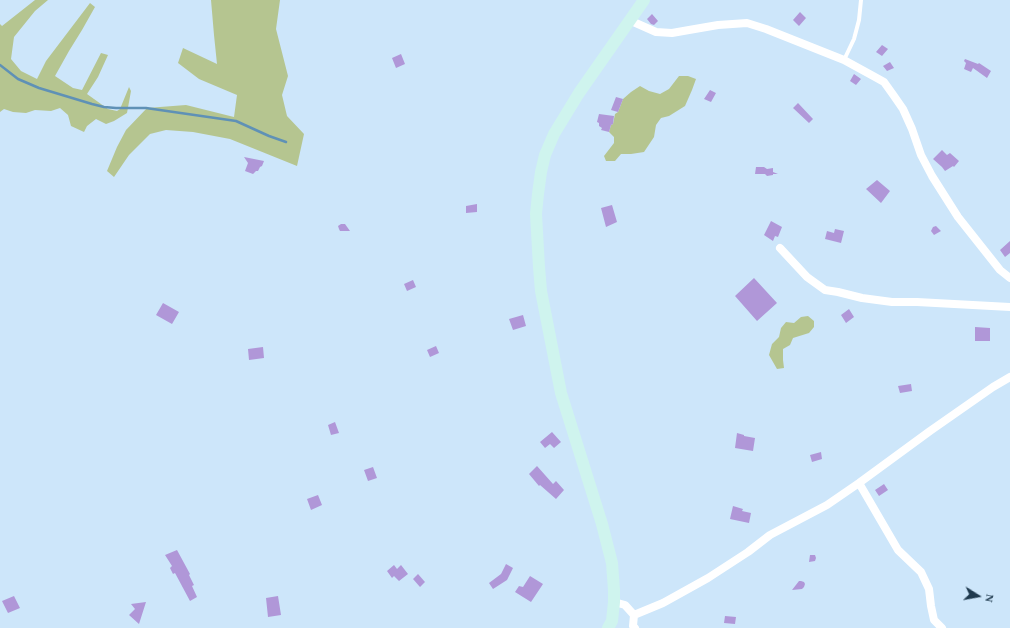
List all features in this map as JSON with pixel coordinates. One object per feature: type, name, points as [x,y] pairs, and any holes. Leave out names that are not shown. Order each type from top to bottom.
[{"type":"main road","points":[[608,628],[612,621],[614,602],[612,563],[602,524],[563,400],[541,291],[536,214],[541,172],[545,155],[554,134],[579,92],[644,0]]},
{"type":"street","points":[[629,20],[656,32],[672,33],[718,25],[748,23],[766,28],[844,60],[884,82],[903,109],[921,155],[932,176],[958,217],[1000,270],[1010,278]]},
{"type":"street","points":[[780,248],[807,277],[825,290],[862,298],[892,302],[916,302],[1010,308]]},
{"type":"street","points":[[634,615],[663,603],[708,578],[748,552],[770,535],[827,505],[930,431],[993,387],[1010,377]]},
{"type":"street","points":[[859,483],[898,550],[921,572],[929,589],[934,620],[942,628]]},
{"type":"street","points":[[614,602],[625,605],[634,615],[635,628]]},
{"type":"lane","points":[[844,60],[854,39],[859,20],[861,0]]},
{"type":"green space","points":[[35,0],[48,0],[35,11],[14,37],[11,59],[21,71],[37,79],[46,61],[90,3],[95,7],[55,76],[73,88],[82,90],[101,53],[108,55],[98,77],[87,94],[108,109],[117,111],[120,109],[129,87],[131,91],[127,113],[106,124],[96,119],[87,126],[84,132],[71,126],[68,115],[60,108],[51,111],[35,110],[26,113],[13,112],[4,109],[0,112],[0,24],[2,26]]},
{"type":"green space","points":[[211,0],[280,0],[276,29],[288,76],[282,95],[287,116],[304,134],[297,166],[230,139],[193,132],[166,130],[150,134],[129,155],[114,177],[107,171],[117,147],[126,130],[147,108],[186,105],[234,117],[237,95],[199,79],[178,63],[183,48],[217,64]]},
{"type":"green space","points":[[679,76],[688,76],[696,79],[685,106],[669,116],[661,118],[656,125],[654,137],[644,152],[621,154],[615,161],[606,161],[604,156],[614,143],[614,137],[609,132],[611,125],[613,124],[615,114],[618,112],[623,99],[640,86],[649,91],[660,94],[669,89]]},
{"type":"green space","points":[[808,316],[814,321],[814,327],[809,333],[793,338],[790,345],[783,349],[784,368],[777,369],[769,355],[772,344],[779,337],[781,328],[786,322],[794,323],[801,317]]},
{"type":"building","points":[[800,12],[806,18],[799,26],[793,20]]},
{"type":"building","points":[[652,14],[658,21],[654,25],[647,19]]},
{"type":"building","points":[[882,45],[888,49],[882,56],[876,52]]},
{"type":"building","points":[[401,54],[405,64],[396,68],[392,58]]},
{"type":"building","points":[[965,59],[978,64],[979,63],[991,71],[987,78],[973,68],[971,72],[964,69],[966,63],[964,61]]},
{"type":"building","points":[[890,62],[894,68],[887,71],[883,66]]},
{"type":"building","points":[[854,74],[861,79],[856,85],[850,81]]},
{"type":"building","points":[[710,90],[716,93],[711,102],[704,99]]},
{"type":"building","points":[[616,97],[623,99],[618,112],[611,110]]},
{"type":"building","points":[[798,103],[813,119],[809,123],[793,108]]},
{"type":"building","points":[[599,114],[614,116],[613,124],[611,125],[609,132],[601,130],[602,128],[597,122]]},
{"type":"building","points":[[942,150],[947,155],[950,153],[959,161],[954,167],[953,166],[945,171],[933,159]]},
{"type":"building","points":[[244,157],[264,161],[258,171],[253,174],[245,171],[248,163]]},
{"type":"building","points":[[756,167],[764,167],[767,169],[773,168],[773,172],[778,174],[767,176],[765,174],[755,174]]},
{"type":"building","points":[[877,180],[890,191],[881,203],[866,189]]},
{"type":"building","points":[[477,204],[477,212],[466,213],[466,206]]},
{"type":"building","points":[[612,205],[617,222],[606,227],[601,208]]},
{"type":"building","points":[[771,221],[782,227],[778,237],[775,236],[773,241],[764,235]]},
{"type":"building","points":[[345,224],[350,231],[340,231],[338,226]]},
{"type":"building","points":[[936,226],[941,231],[934,235],[931,231],[933,227]]},
{"type":"building","points":[[835,229],[844,231],[841,243],[825,239],[827,231],[834,233]]},
{"type":"building","points":[[1010,241],[1010,253],[1005,257],[1000,250]]},
{"type":"building","points":[[754,278],[777,303],[757,321],[735,296]]},
{"type":"building","points":[[413,280],[416,287],[407,291],[404,284]]},
{"type":"building","points":[[163,303],[179,312],[172,324],[156,315]]},
{"type":"building","points":[[849,309],[854,317],[846,323],[841,315]]},
{"type":"building","points":[[523,315],[526,326],[513,330],[509,319]]},
{"type":"building","points":[[975,327],[990,328],[990,341],[975,341]]},
{"type":"building","points":[[436,346],[439,353],[430,357],[427,350]]},
{"type":"building","points":[[263,347],[264,358],[249,360],[248,349]]},
{"type":"building","points":[[911,384],[912,391],[900,393],[898,386]]},
{"type":"building","points":[[335,422],[339,433],[331,435],[328,425]]},
{"type":"building","points":[[552,432],[561,442],[554,448],[550,444],[545,448],[540,442]]},
{"type":"building","points":[[737,433],[755,438],[753,451],[735,448]]},
{"type":"building","points":[[821,452],[822,459],[812,462],[810,455]]},
{"type":"building","points":[[537,466],[553,484],[556,481],[564,490],[556,499],[540,485],[539,486],[529,474]]},
{"type":"building","points":[[373,467],[377,478],[368,481],[364,470]]},
{"type":"building","points":[[884,484],[888,490],[879,496],[875,490]]},
{"type":"building","points":[[318,495],[322,505],[311,510],[307,499]]},
{"type":"building","points":[[733,506],[743,509],[742,511],[751,513],[749,523],[730,519]]},
{"type":"building","points":[[177,550],[190,574],[189,575],[194,585],[192,586],[197,597],[190,601],[175,573],[173,574],[170,568],[172,566],[165,555]]},
{"type":"building","points":[[810,555],[815,555],[815,561],[809,562]]},
{"type":"building","points":[[506,564],[513,568],[507,580],[493,589],[489,583],[501,574]]},
{"type":"building","points":[[394,565],[397,569],[401,565],[408,574],[399,581],[394,576],[392,578],[387,571]]},
{"type":"building","points":[[418,574],[425,582],[420,587],[413,579]]},
{"type":"building","points":[[530,576],[543,584],[531,602],[515,592],[519,586],[523,587]]},
{"type":"building","points":[[799,581],[804,582],[804,587],[802,589],[792,590]]},
{"type":"building","points":[[14,596],[20,608],[8,613],[2,601]]},
{"type":"building","points":[[278,596],[281,615],[268,617],[266,598]]},
{"type":"building","points":[[146,602],[139,624],[129,615],[135,609],[131,604]]},
{"type":"building","points":[[725,616],[736,617],[735,624],[724,623]]},
{"type":"waterway","points":[[0,65],[18,79],[39,88],[92,104],[116,108],[146,108],[236,121],[286,142]]}]
